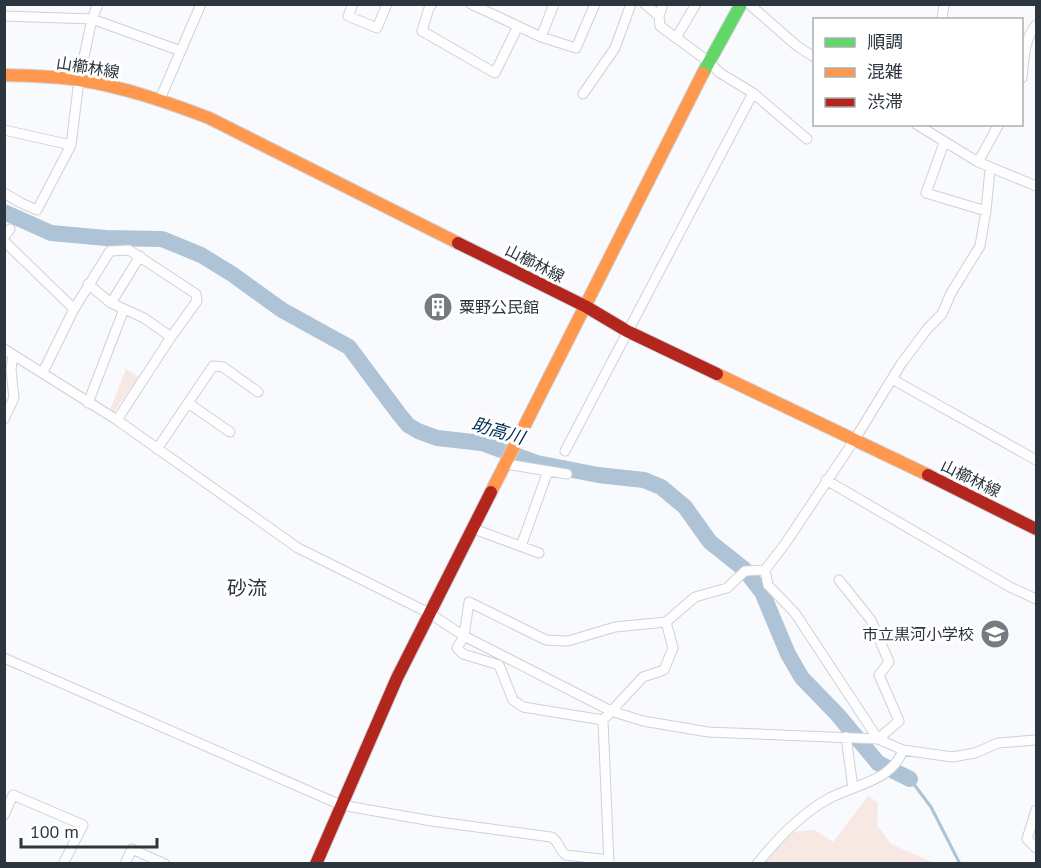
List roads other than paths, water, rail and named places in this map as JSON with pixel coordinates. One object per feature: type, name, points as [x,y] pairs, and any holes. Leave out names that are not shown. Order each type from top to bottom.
[{"type":"main road","points":[[316,864],[397,678],[709,62],[741,4]]},
{"type":"main road","name":"山櫛林線","points":[[4,75],[79,80],[160,99],[209,118],[585,306],[627,331],[1036,529]]},
{"type":"street","points":[[22,16],[23,4]]},
{"type":"street","points":[[4,193],[37,210],[71,146],[79,80],[92,19],[98,4]]},
{"type":"street","points":[[160,99],[201,4]]},
{"type":"street","points":[[353,4],[348,16],[377,28],[387,4]]},
{"type":"street","points":[[432,4],[422,31],[495,73],[518,26]]},
{"type":"street","points":[[471,4],[491,9],[541,37],[576,48],[595,4]]},
{"type":"street","points":[[541,37],[554,4]]},
{"type":"street","points":[[583,94],[615,48],[631,4]]},
{"type":"street","points":[[645,4],[659,16]]},
{"type":"street","points":[[663,4],[659,16],[660,26],[709,62],[720,73],[753,93],[807,139]]},
{"type":"street","points":[[676,38],[696,4]]},
{"type":"street","points":[[749,4],[797,46],[813,56]]},
{"type":"street","points":[[4,16],[92,19],[181,51]]},
{"type":"street","points":[[1023,70],[1026,44],[1036,25]]},
{"type":"street","points":[[566,451],[753,93]]},
{"type":"street","points":[[978,162],[998,126]]},
{"type":"street","points":[[931,129],[944,143],[990,169],[1036,186]]},
{"type":"street","points":[[4,130],[71,146]]},
{"type":"street","points":[[944,143],[926,193],[986,211]]},
{"type":"street","points":[[878,740],[795,613],[768,585],[765,570],[855,440],[892,379],[928,328],[942,314],[951,293],[980,246],[990,169]]},
{"type":"street","points":[[6,236],[74,309]]},
{"type":"street","points":[[42,372],[88,284],[110,251],[129,250],[140,256],[196,294],[197,302],[171,337],[117,420]]},
{"type":"street","points":[[111,303],[140,256]]},
{"type":"street","points":[[88,284],[111,303],[144,318],[171,337]]},
{"type":"street","points":[[88,403],[124,309]]},
{"type":"street","points":[[4,349],[117,420],[298,548],[429,614],[464,636],[611,711],[643,722],[708,732],[878,740],[903,750],[952,757],[975,753],[998,743],[1036,740]]},
{"type":"street","points":[[4,419],[14,398],[10,370],[13,355]]},
{"type":"street","points":[[157,449],[213,366],[223,368],[258,393]]},
{"type":"street","points":[[892,379],[1036,460]]},
{"type":"street","points":[[188,403],[230,432]]},
{"type":"street","points":[[507,462],[567,474]]},
{"type":"street","points":[[521,546],[549,471]]},
{"type":"street","points":[[826,480],[1010,587],[1036,599]]},
{"type":"street","points":[[474,528],[539,553]]},
{"type":"street","points":[[603,720],[523,707],[517,704],[513,700],[499,665],[457,648],[464,636],[469,602],[546,639],[568,640],[615,627],[666,622],[695,597],[727,588],[745,571],[765,570]]},
{"type":"street","points":[[839,580],[871,620],[889,662],[879,675],[899,721],[878,740]]},
{"type":"street","points":[[4,658],[341,805],[432,821],[551,837],[566,855],[609,862],[603,720],[643,677],[663,670],[673,648],[666,622]]},
{"type":"street","points":[[846,737],[853,788]]},
{"type":"street","points":[[757,864],[793,825],[828,799],[880,777],[898,761],[903,750]]},
{"type":"street","points":[[4,815],[13,795],[83,825],[63,864]]},
{"type":"street","points":[[1036,810],[1027,839],[1036,848]]},
{"type":"street","points":[[125,864],[132,849],[165,864]]},
{"type":"waterway","name":"助高川","points":[[4,212],[51,233],[106,238],[162,239],[201,255],[282,310],[349,347],[408,425],[418,431],[437,438],[482,443],[537,463],[598,475],[644,480],[661,487],[685,507],[710,542],[744,569],[762,592],[788,654],[802,678],[837,714],[878,763],[910,779]]},
{"type":"waterway","points":[[910,779],[931,807],[960,864]]},
{"type":"place","name":"粟野公民館","points":[[438,307]]},
{"type":"place","name":"市立黒河小学校","points":[[995,634]]},
{"type":"district","name":"砂流","points":[[247,588]]}]
